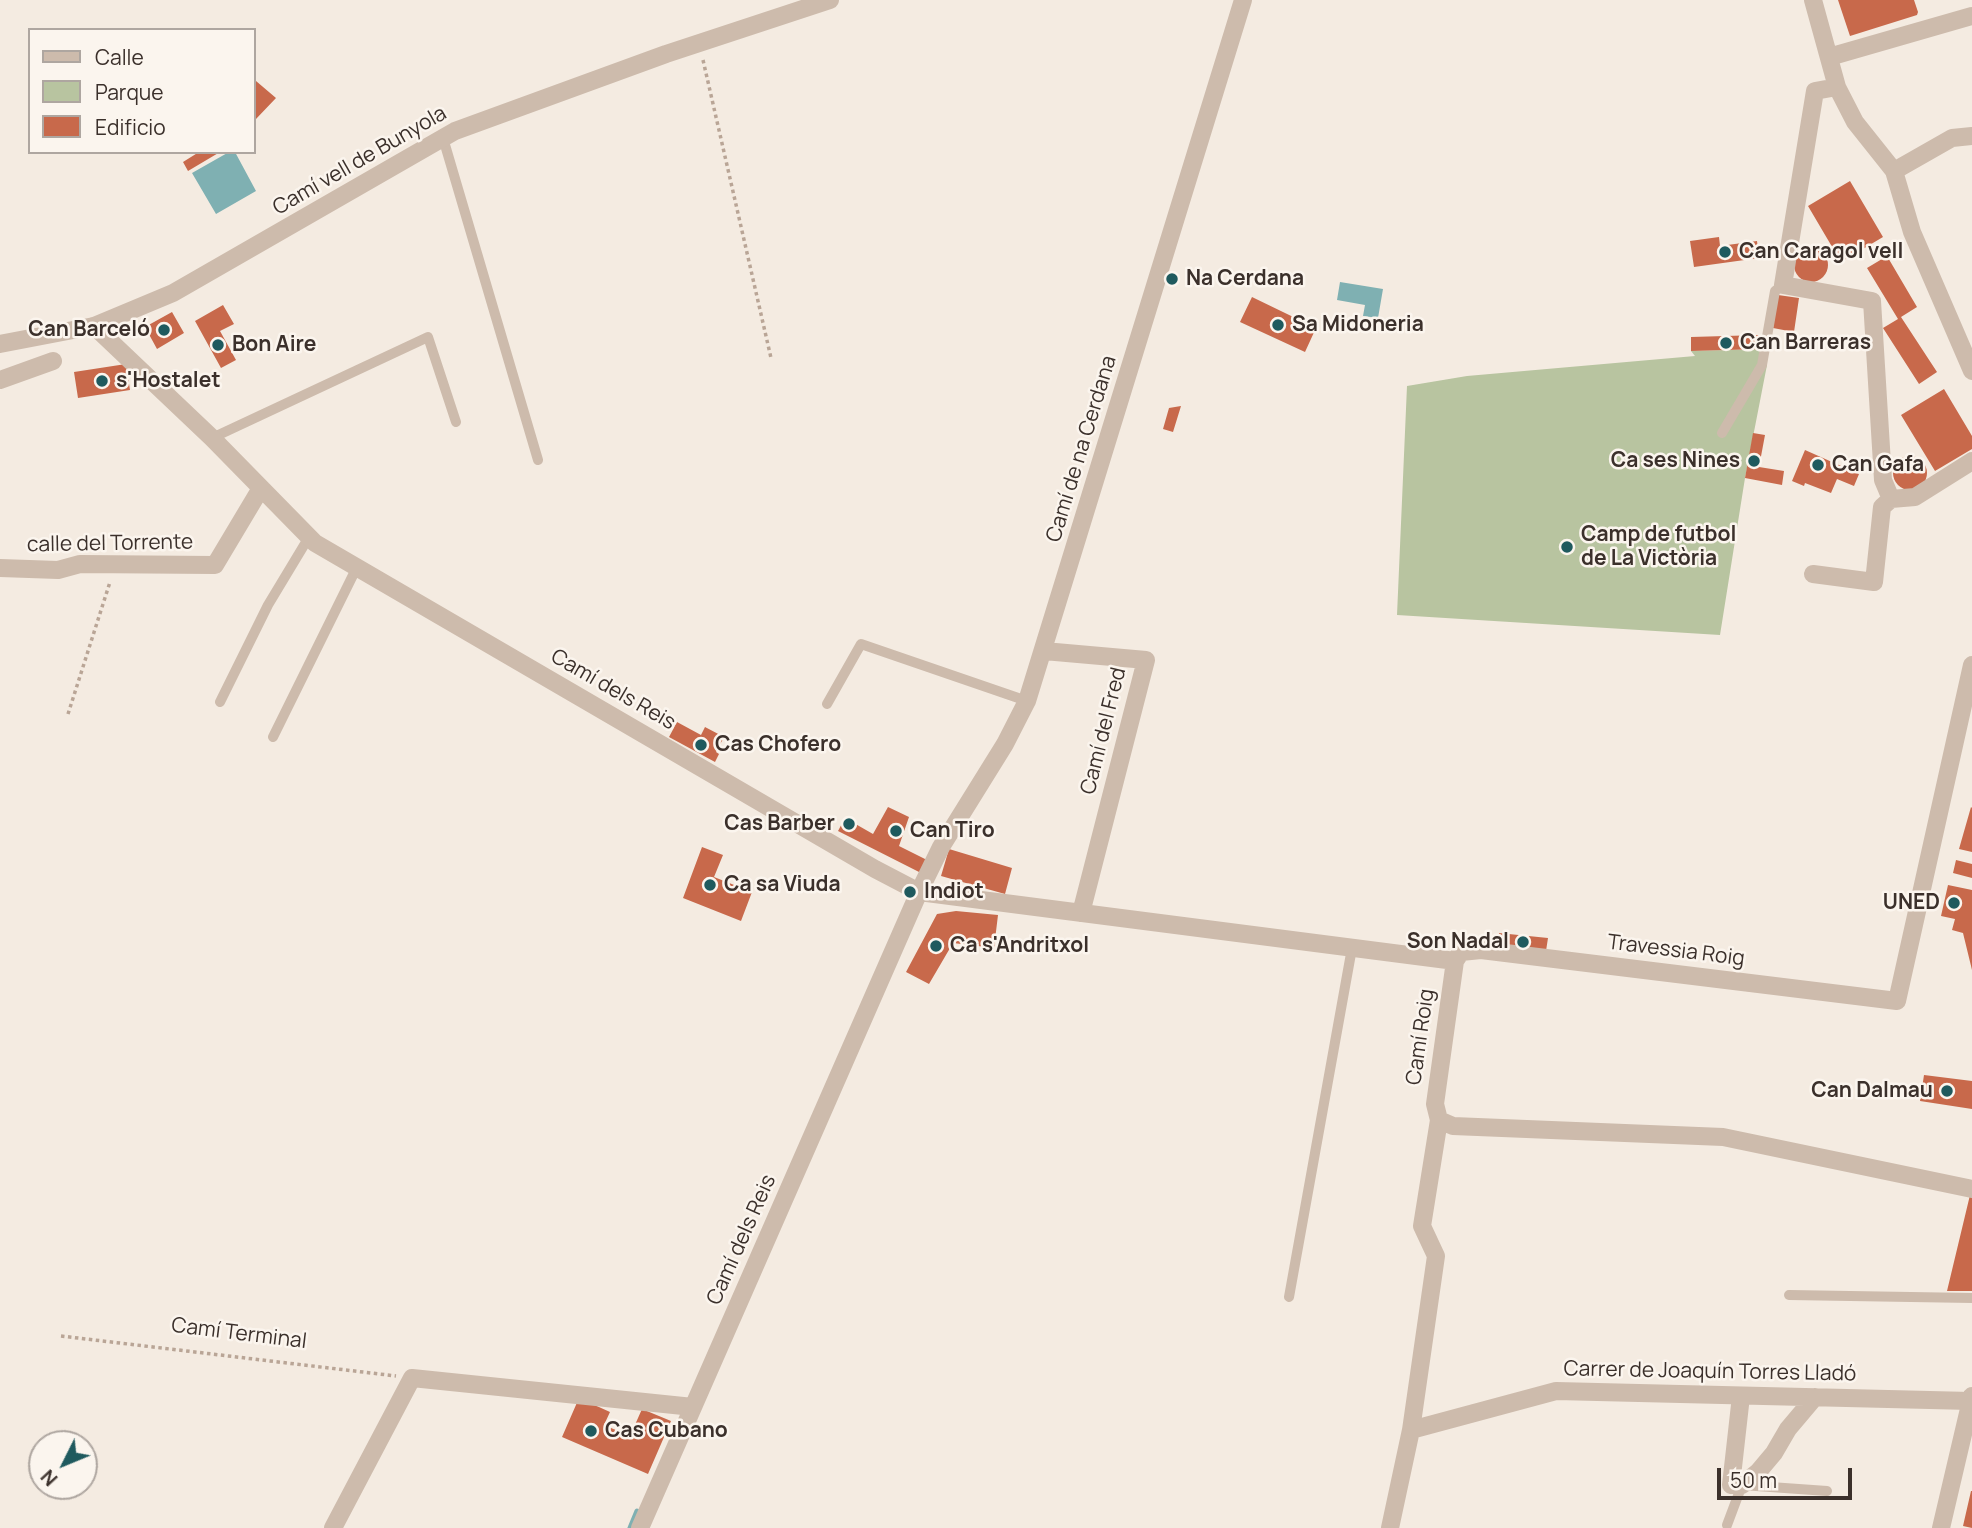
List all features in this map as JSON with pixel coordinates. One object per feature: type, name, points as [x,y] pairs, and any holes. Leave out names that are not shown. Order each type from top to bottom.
[{"type":"street","name":"Camí vell de Bunyola","points":[[0,344],[94,326],[173,293],[455,131],[699,43],[830,0]]},
{"type":"street","name":"Camí de na Cerdana","points":[[919,892],[941,847],[1005,744],[1027,701],[1242,0]]},
{"type":"street","points":[[1813,0],[1837,87],[1854,122],[1894,171],[1912,232],[1972,371]]},
{"type":"street","points":[[1829,57],[1972,16]]},
{"type":"street","points":[[1837,87],[1815,91],[1783,285],[1872,301],[1883,480],[1891,499]]},
{"type":"street","points":[[1894,171],[1952,138],[1972,136]]},
{"type":"street","name":"Camí dels Reis","points":[[94,326],[212,438],[315,543],[919,892],[640,1528]]},
{"type":"street","points":[[0,380],[54,361]]},
{"type":"street","points":[[1813,574],[1874,582],[1881,506],[1891,499],[1915,497],[1972,461]]},
{"type":"street","name":"calle del Torrente","points":[[0,568],[58,569],[80,564],[215,565],[261,488]]},
{"type":"street","name":"Camí del Fred","points":[[1044,651],[1146,660],[1081,913]]},
{"type":"street","name":"Travessia Roig","points":[[1455,961],[1461,952],[1481,950],[1897,1001],[1972,665]]},
{"type":"street","name":"Camí Roig","points":[[919,892],[1455,961],[1435,1104],[1439,1120],[1422,1226],[1436,1256],[1411,1430],[1390,1528]]},
{"type":"street","points":[[1439,1120],[1453,1126],[1723,1137],[1972,1189]]},
{"type":"street","points":[[334,1528],[412,1378],[693,1407]]},
{"type":"street","name":"Carrer de Joaquín Torres Lladó","points":[[1411,1430],[1556,1391],[1971,1399]]},
{"type":"street","points":[[1741,1396],[1731,1485],[1742,1485],[1758,1472],[1774,1453],[1788,1429],[1815,1397]]},
{"type":"street","points":[[1941,1528],[1971,1399]]},
{"type":"lane","points":[[443,138],[538,460]]},
{"type":"lane","points":[[1722,433],[1762,365],[1775,291],[1783,285]]},
{"type":"lane","points":[[212,438],[428,337],[456,422]]},
{"type":"lane","points":[[220,702],[268,605],[309,537]]},
{"type":"lane","points":[[273,737],[357,567]]},
{"type":"lane","points":[[827,704],[861,644],[1027,701]]},
{"type":"lane","points":[[1289,1297],[1352,948]]},
{"type":"lane","points":[[1789,1295],[1972,1298]]},
{"type":"lane","points":[[1727,1525],[1742,1485],[1827,1491]]},
{"type":"path","points":[[699,43],[771,358]]},
{"type":"path","points":[[68,714],[116,564]]},
{"type":"path","name":"Camí Terminal","points":[[61,1336],[412,1378]]},
{"type":"green space","name":"Camp de futbol de La Victòria","points":[[1761,349],[1767,365],[1745,478],[1720,635],[1397,615],[1407,386],[1467,376],[1695,356],[1691,351]]},
{"type":"water","points":[[225,154],[236,154],[256,191],[216,214],[192,173]]},
{"type":"water","points":[[1340,282],[1383,289],[1378,318],[1363,316],[1365,305],[1337,300]]},
{"type":"building","points":[[1838,0],[1914,0],[1918,12],[1917,15],[1850,36]]},
{"type":"building","points":[[256,81],[276,98],[256,119]]},
{"type":"building","points":[[196,154],[217,154],[188,171],[183,162]]},
{"type":"building","points":[[1850,181],[1883,237],[1841,262],[1808,206]]},
{"type":"building","name":"Can Caragol vell","points":[[1719,237],[1720,246],[1757,241],[1759,258],[1694,267],[1690,241]]},
{"type":"building","points":[[1811,248],[1823,253],[1828,265],[1823,277],[1811,282],[1799,277],[1794,265],[1799,253]]},
{"type":"building","points":[[1887,256],[1917,307],[1901,317],[1937,372],[1919,384],[1883,328],[1898,319],[1867,268]]},
{"type":"building","points":[[1778,295],[1799,298],[1794,332],[1773,328]]},
{"type":"building","name":"Sa Midoneria","points":[[1252,297],[1316,328],[1305,352],[1240,322]]},
{"type":"building","name":"Bon Aire","points":[[223,305],[234,324],[220,331],[236,360],[221,368],[195,321]]},
{"type":"building","name":"Can Barceló","points":[[172,312],[184,333],[157,349],[145,327]]},
{"type":"building","name":"Can Barreras","points":[[1760,335],[1761,349],[1691,351],[1691,337]]},
{"type":"building","name":"s'Hostalet","points":[[126,364],[130,390],[78,398],[74,372]]},
{"type":"building","points":[[1944,389],[1972,436],[1972,449],[1935,471],[1901,415]]},
{"type":"building","points":[[1181,406],[1173,432],[1163,429],[1169,408]]},
{"type":"building","name":"Ca ses Nines","points":[[1753,433],[1765,435],[1759,467],[1784,471],[1782,485],[1745,478]]},
{"type":"building","name":"Can Gafa","points":[[1805,450],[1859,474],[1854,486],[1837,479],[1831,493],[1792,481]]},
{"type":"building","points":[[1910,456],[1922,461],[1927,473],[1922,485],[1910,490],[1898,485],[1893,473],[1898,461]]},
{"type":"building","name":"Cas Chofero","points":[[677,722],[701,735],[705,727],[724,737],[716,752],[719,754],[715,762],[669,737]]},
{"type":"building","points":[[888,807],[909,817],[899,846],[927,860],[921,873],[838,831],[845,818],[873,834]]},
{"type":"building","points":[[1972,808],[1972,852],[1959,849]]},
{"type":"building","name":"Ca sa Viuda","points":[[702,847],[723,855],[714,877],[752,892],[741,921],[683,898]]},
{"type":"building","points":[[949,849],[1012,868],[1005,894],[941,876]]},
{"type":"building","points":[[1956,860],[1972,864],[1972,878],[1953,873]]},
{"type":"building","points":[[1948,885],[1972,890],[1972,970],[1963,933],[1952,930],[1955,919],[1941,916]]},
{"type":"building","name":"Ca s'Andritxol","points":[[956,911],[998,915],[994,948],[953,943],[929,984],[906,972],[937,914]]},
{"type":"building","name":"Son Nadal","points":[[1499,933],[1548,938],[1546,951],[1498,947]]},
{"type":"building","name":"Can Dalmau","points":[[1924,1075],[1972,1081],[1972,1109],[1920,1101]]},
{"type":"building","points":[[1970,1195],[1972,1291],[1947,1291]]},
{"type":"building","name":"Cas Cubano","points":[[579,1398],[610,1412],[604,1425],[630,1436],[642,1409],[671,1421],[648,1474],[562,1437]]},
{"type":"building","points":[[1972,1491],[1972,1528],[1963,1526]]},
{"type":"waterway","points":[[630,1528],[637,1511]]},
{"type":"place","name":"Can Caragol vell","points":[[1725,252]]},
{"type":"place","name":"Na Cerdana","points":[[1172,279]]},
{"type":"place","name":"Sa Midoneria","points":[[1278,325]]},
{"type":"place","name":"Can Barceló","points":[[164,330]]},
{"type":"place","name":"Can Barreras","points":[[1726,343]]},
{"type":"place","name":"Bon Aire","points":[[218,345]]},
{"type":"place","name":"s'Hostalet","points":[[102,381]]},
{"type":"place","name":"Ca ses Nines","points":[[1754,461]]},
{"type":"place","name":"Can Gafa","points":[[1818,465]]},
{"type":"place","name":"Camp de futbol de La Victòria","points":[[1567,547]]},
{"type":"place","name":"Cas Chofero","points":[[701,745]]},
{"type":"place","name":"Cas Barber","points":[[849,824]]},
{"type":"place","name":"Can Tiro","points":[[896,831]]},
{"type":"place","name":"Ca sa Viuda","points":[[710,885]]},
{"type":"place","name":"Indiot","points":[[910,892]]},
{"type":"place","name":"UNED","points":[[1954,903]]},
{"type":"place","name":"Son Nadal","points":[[1523,942]]},
{"type":"place","name":"Ca s'Andritxol","points":[[936,946]]},
{"type":"place","name":"Can Dalmau","points":[[1947,1091]]},
{"type":"place","name":"Cas Cubano","points":[[591,1431]]}]
